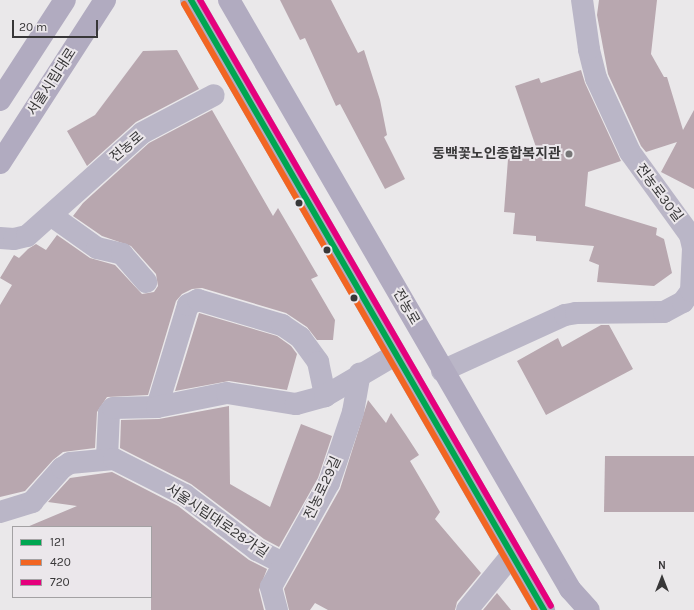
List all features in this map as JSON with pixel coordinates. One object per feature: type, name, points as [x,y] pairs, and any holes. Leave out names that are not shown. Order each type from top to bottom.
[{"type":"main road","points":[[0,100],[66,0]]},
{"type":"main road","name":"서울시립대로","points":[[0,163],[105,0]]},
{"type":"main road","points":[[191,0],[511,556],[544,610]]},
{"type":"main road","name":"전농로","points":[[229,0],[442,371],[570,589],[589,610]]},
{"type":"street","name":"전농로30길","points":[[442,371],[565,315],[576,313],[664,312],[683,302],[691,291],[693,248],[690,236],[630,152],[596,78],[589,49],[582,0]]},
{"type":"street","name":"전농로","points":[[0,238],[14,239],[27,236],[52,216],[142,133],[214,95]]},
{"type":"street","points":[[52,216],[97,248],[122,254],[146,282]]},
{"type":"street","points":[[157,407],[188,305],[193,301],[203,301],[282,324],[300,338],[314,353],[322,372],[324,396]]},
{"type":"street","points":[[0,512],[32,502],[62,468],[70,463],[107,458],[110,410],[157,407],[227,394],[288,404],[324,396],[395,355]]},
{"type":"street","name":"전농로29길","points":[[277,610],[270,592],[283,563],[336,466],[353,412],[360,374]]},
{"type":"street","name":"서울시립대로28가길","points":[[107,458],[185,495],[257,550],[283,563]]},
{"type":"street","points":[[467,610],[511,556]]},
{"type":"building","points":[[280,0],[331,0],[358,53],[364,50],[380,100],[387,135],[384,137],[405,179],[385,189],[340,104],[336,106],[305,38],[300,40]]},
{"type":"building","points":[[599,0],[657,0],[651,54],[664,77],[667,77],[683,130],[694,110],[694,189],[661,172],[677,142],[646,152],[641,146],[608,74],[597,15]]},
{"type":"building","points":[[177,50],[199,89],[136,122],[87,166],[67,131],[95,115],[143,51]]},
{"type":"building","name":"동백꽃노인종합복지관","points":[[581,70],[585,83],[621,161],[588,172],[585,206],[657,228],[656,235],[664,239],[672,273],[654,286],[597,282],[599,265],[589,261],[594,246],[536,241],[536,236],[513,234],[515,213],[504,212],[508,159],[537,150],[515,86],[539,78],[541,83]]},
{"type":"building","points":[[212,110],[273,216],[278,208],[318,276],[311,279],[335,320],[333,340],[317,340],[307,327],[286,313],[202,288],[192,289],[182,294],[176,301],[148,395],[107,397],[97,412],[95,448],[63,452],[53,460],[25,491],[0,497],[0,305],[12,285],[0,278],[14,255],[19,258],[28,249],[36,244],[46,250],[57,235],[90,258],[115,265],[142,294],[154,292],[158,286],[156,274],[131,246],[102,236],[73,216],[83,203],[149,143]]},
{"type":"building","points":[[199,313],[277,336],[291,346],[297,354],[287,390],[229,381],[175,391]]},
{"type":"building","points":[[601,325],[609,325],[633,369],[546,415],[517,361],[558,338],[562,347]]},
{"type":"building","points":[[368,400],[386,423],[391,413],[406,435],[419,455],[410,461],[440,512],[435,519],[481,573],[457,602],[455,610],[328,610],[315,603],[310,610],[289,610],[284,589],[340,489]]},
{"type":"building","points":[[229,406],[230,484],[270,507],[301,424],[332,436],[318,478],[279,547],[264,539],[191,484],[120,448],[121,420],[159,419]]},
{"type":"building","points":[[605,456],[694,456],[694,512],[604,512]]},
{"type":"building","points":[[112,472],[178,506],[249,560],[267,569],[259,590],[264,610],[151,610],[152,526],[29,526],[77,506],[48,502],[70,478]]},
{"type":"building","points":[[497,593],[511,610],[483,610]]},
{"type":"transit line","name":"121","points":[[191,0],[544,610]]},
{"type":"transit line","name":"720","points":[[200,0],[551,606]]},
{"type":"transit line","name":"420","points":[[184,4],[535,610]]},
{"type":"place","name":"동백꽃노인종합복지관","points":[[569,154]]}]
